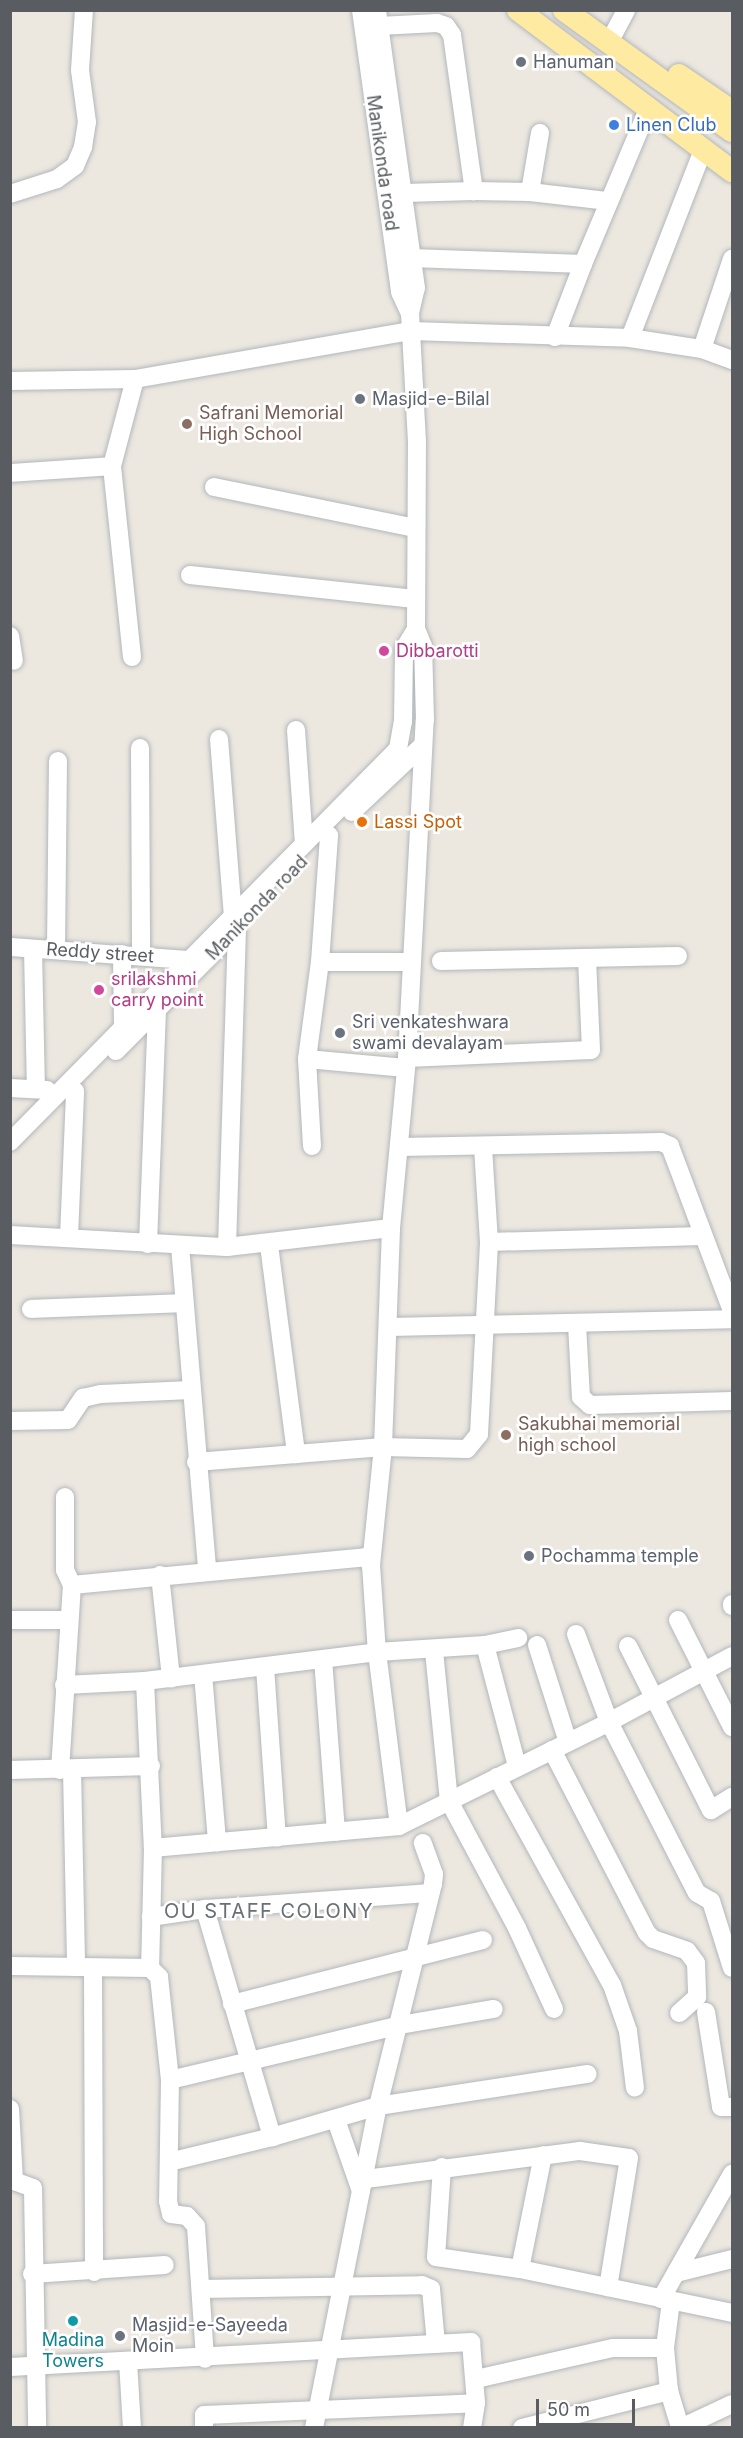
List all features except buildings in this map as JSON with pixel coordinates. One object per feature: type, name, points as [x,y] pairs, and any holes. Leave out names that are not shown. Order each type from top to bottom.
[{"type":"main road","points":[[518,10],[732,171]]},
{"type":"main road","points":[[535,10],[732,154]]},
{"type":"main road","points":[[564,10],[732,131]]},
{"type":"main road","points":[[586,10],[614,33],[732,111]]},
{"type":"street","points":[[10,194],[57,179],[75,166],[83,147],[87,122],[80,70],[84,10]]},
{"type":"street","name":"Manikonda road","points":[[361,10],[400,292],[410,313]]},
{"type":"street","points":[[614,33],[626,10]]},
{"type":"street","points":[[378,18],[437,23],[449,29],[474,191]]},
{"type":"street","name":"Manikonda road","points":[[10,1156],[123,1025],[189,960],[235,923],[422,747],[425,720],[423,646],[416,629],[416,528],[410,313],[416,288],[378,18]]},
{"type":"street","points":[[555,337],[608,201],[648,109]]},
{"type":"street","points":[[530,192],[540,133]]},
{"type":"street","points":[[630,338],[703,150]]},
{"type":"street","points":[[404,193],[530,192],[608,201]]},
{"type":"street","points":[[412,258],[583,264]]},
{"type":"street","points":[[702,349],[732,259]]},
{"type":"street","points":[[10,381],[135,380],[411,331],[630,338],[702,349],[732,360]]},
{"type":"street","points":[[132,657],[112,466],[135,380]]},
{"type":"street","points":[[10,473],[112,466]]},
{"type":"street","points":[[214,487],[416,528]]},
{"type":"street","points":[[190,575],[415,599]]},
{"type":"street","name":"Manikonda road","points":[[10,1142],[157,1010],[304,844],[398,749],[402,731],[404,649],[416,629]]},
{"type":"street","points":[[10,636],[14,660]]},
{"type":"street","points":[[296,730],[304,844]]},
{"type":"street","points":[[399,1826],[377,1652],[371,1565],[383,1447],[391,1228],[407,1063],[411,962],[424,770],[422,747],[402,731]]},
{"type":"street","points":[[219,739],[235,923],[227,1247]]},
{"type":"street","points":[[141,748],[141,954]]},
{"type":"street","points":[[56,950],[58,761]]},
{"type":"street","points":[[312,1146],[307,1059],[320,962],[329,835]]},
{"type":"street","name":"Reddy street","points":[[10,947],[141,954],[189,960]]},
{"type":"street","points":[[33,949],[36,1088]]},
{"type":"street","points":[[122,954],[123,1025]]},
{"type":"street","points":[[441,961],[678,956]]},
{"type":"street","points":[[307,1059],[407,1063],[591,1050],[587,958]]},
{"type":"street","points":[[320,962],[411,962]]},
{"type":"street","points":[[148,1244],[157,1010]]},
{"type":"street","points":[[10,1088],[36,1088],[67,1092],[69,1238]]},
{"type":"street","points":[[400,1147],[662,1142],[676,1155],[702,1236],[732,1311]]},
{"type":"street","points":[[196,1462],[383,1447],[467,1449],[479,1434],[489,1242],[483,1147]]},
{"type":"street","points":[[10,1236],[227,1247],[269,1245],[391,1228]]},
{"type":"street","points":[[489,1242],[702,1236]]},
{"type":"street","points":[[269,1245],[296,1454]]},
{"type":"street","points":[[180,1246],[196,1462],[207,1569]]},
{"type":"street","points":[[32,1309],[184,1303]]},
{"type":"street","points":[[388,1327],[484,1327],[732,1319]]},
{"type":"street","points":[[577,1323],[581,1397],[590,1405],[603,1408],[732,1401]]},
{"type":"street","points":[[10,1421],[68,1420],[83,1398],[101,1394],[191,1390]]},
{"type":"street","points":[[65,1497],[65,1570],[72,1585],[67,1620],[64,1685],[66,1770],[84,1968],[94,2272]]},
{"type":"street","points":[[72,1585],[207,1569],[357,1556],[366,1557],[371,1565]]},
{"type":"street","points":[[160,1575],[171,1678]]},
{"type":"street","points":[[10,1620],[67,1620]]},
{"type":"street","points":[[678,1620],[732,1727]]},
{"type":"street","points":[[576,1634],[609,1722],[697,1893],[711,1901],[732,1968]]},
{"type":"street","points":[[64,1685],[145,1681],[377,1652],[434,1651],[485,1645],[518,1638]]},
{"type":"street","points":[[485,1645],[517,1766]]},
{"type":"street","points":[[537,1645],[560,1746],[647,1933],[653,1939],[687,1951],[696,1963],[697,1997],[679,2013]]},
{"type":"street","points":[[628,1646],[657,1697],[711,1810],[732,1797]]},
{"type":"street","points":[[434,1651],[449,1801],[517,1928],[554,2009]]},
{"type":"street","points":[[153,1848],[399,1826],[609,1722],[732,1656]]},
{"type":"street","points":[[323,1659],[336,1832]]},
{"type":"street","points":[[265,1666],[277,1838]]},
{"type":"street","points":[[203,1674],[217,1842]]},
{"type":"street","points":[[145,1681],[151,1766],[153,1848],[150,1968]]},
{"type":"street","points":[[10,1770],[151,1766]]},
{"type":"street","points":[[497,1777],[612,1985],[628,2031],[635,2088]]},
{"type":"street","points":[[315,2418],[378,2106],[400,2025],[412,1957],[434,1874],[423,1843]]},
{"type":"street","points":[[151,1917],[205,1909],[429,1893]]},
{"type":"street","points":[[205,1909],[247,2059],[272,2137]]},
{"type":"street","points":[[232,2004],[483,1940]]},
{"type":"street","points":[[10,1966],[150,1968],[159,1977],[164,1991],[171,2080],[169,2162],[171,2214],[187,2216],[196,2226],[205,2359]]},
{"type":"street","points":[[171,2080],[247,2059],[400,2025],[494,2009]]},
{"type":"street","points":[[706,2012],[721,2107],[732,2107]]},
{"type":"street","points":[[169,2162],[336,2120],[378,2106],[588,2074]]},
{"type":"street","points":[[10,2109],[14,2181],[33,2188],[32,2274],[37,2427]]},
{"type":"street","points":[[336,2120],[363,2185]]},
{"type":"street","points":[[363,2185],[442,2167],[580,2151],[629,2158],[608,2287]]},
{"type":"street","points":[[520,2269],[543,2155]]},
{"type":"street","points":[[442,2167],[436,2257],[520,2269],[732,2313]]},
{"type":"street","points":[[732,2174],[676,2273],[666,2300],[665,2348],[669,2391],[680,2427],[732,2404]]},
{"type":"street","points":[[676,2273],[732,2259]]},
{"type":"street","points":[[32,2274],[94,2272],[165,2265]]},
{"type":"street","points":[[201,2289],[342,2285],[427,2286],[431,2289],[436,2344]]},
{"type":"street","points":[[10,2367],[205,2359],[471,2342],[476,2379],[476,2403],[472,2427]]},
{"type":"street","points":[[476,2379],[613,2348],[665,2348]]},
{"type":"street","points":[[128,2361],[132,2427]]},
{"type":"street","points":[[522,2427],[669,2391]]},
{"type":"street","points":[[204,2427],[204,2415],[315,2418],[476,2403]]},
{"type":"place","name":"Hanuman","points":[[521,62]]},
{"type":"place","name":"Linen Club","points":[[614,125]]},
{"type":"place","name":"Masjid-e-Bilal","points":[[360,399]]},
{"type":"place","name":"Safrani Memorial High School","points":[[187,424]]},
{"type":"place","name":"Dibbarotti","points":[[384,651]]},
{"type":"place","name":"Lassi Spot","points":[[362,822]]},
{"type":"place","name":"srilakshmi carry point","points":[[99,990]]},
{"type":"place","name":"Sri venkateshwara swami devalayam","points":[[340,1033]]},
{"type":"place","name":"Sakubhai memorial high school","points":[[506,1435]]},
{"type":"place","name":"Pochamma temple","points":[[529,1556]]},
{"type":"place","name":"Madina Towers","points":[[73,2321]]},
{"type":"place","name":"Masjid-e-Sayeeda Moin","points":[[120,2336]]},
{"type":"district","name":"OU STAFF COLONY","points":[[269,1911]]}]
